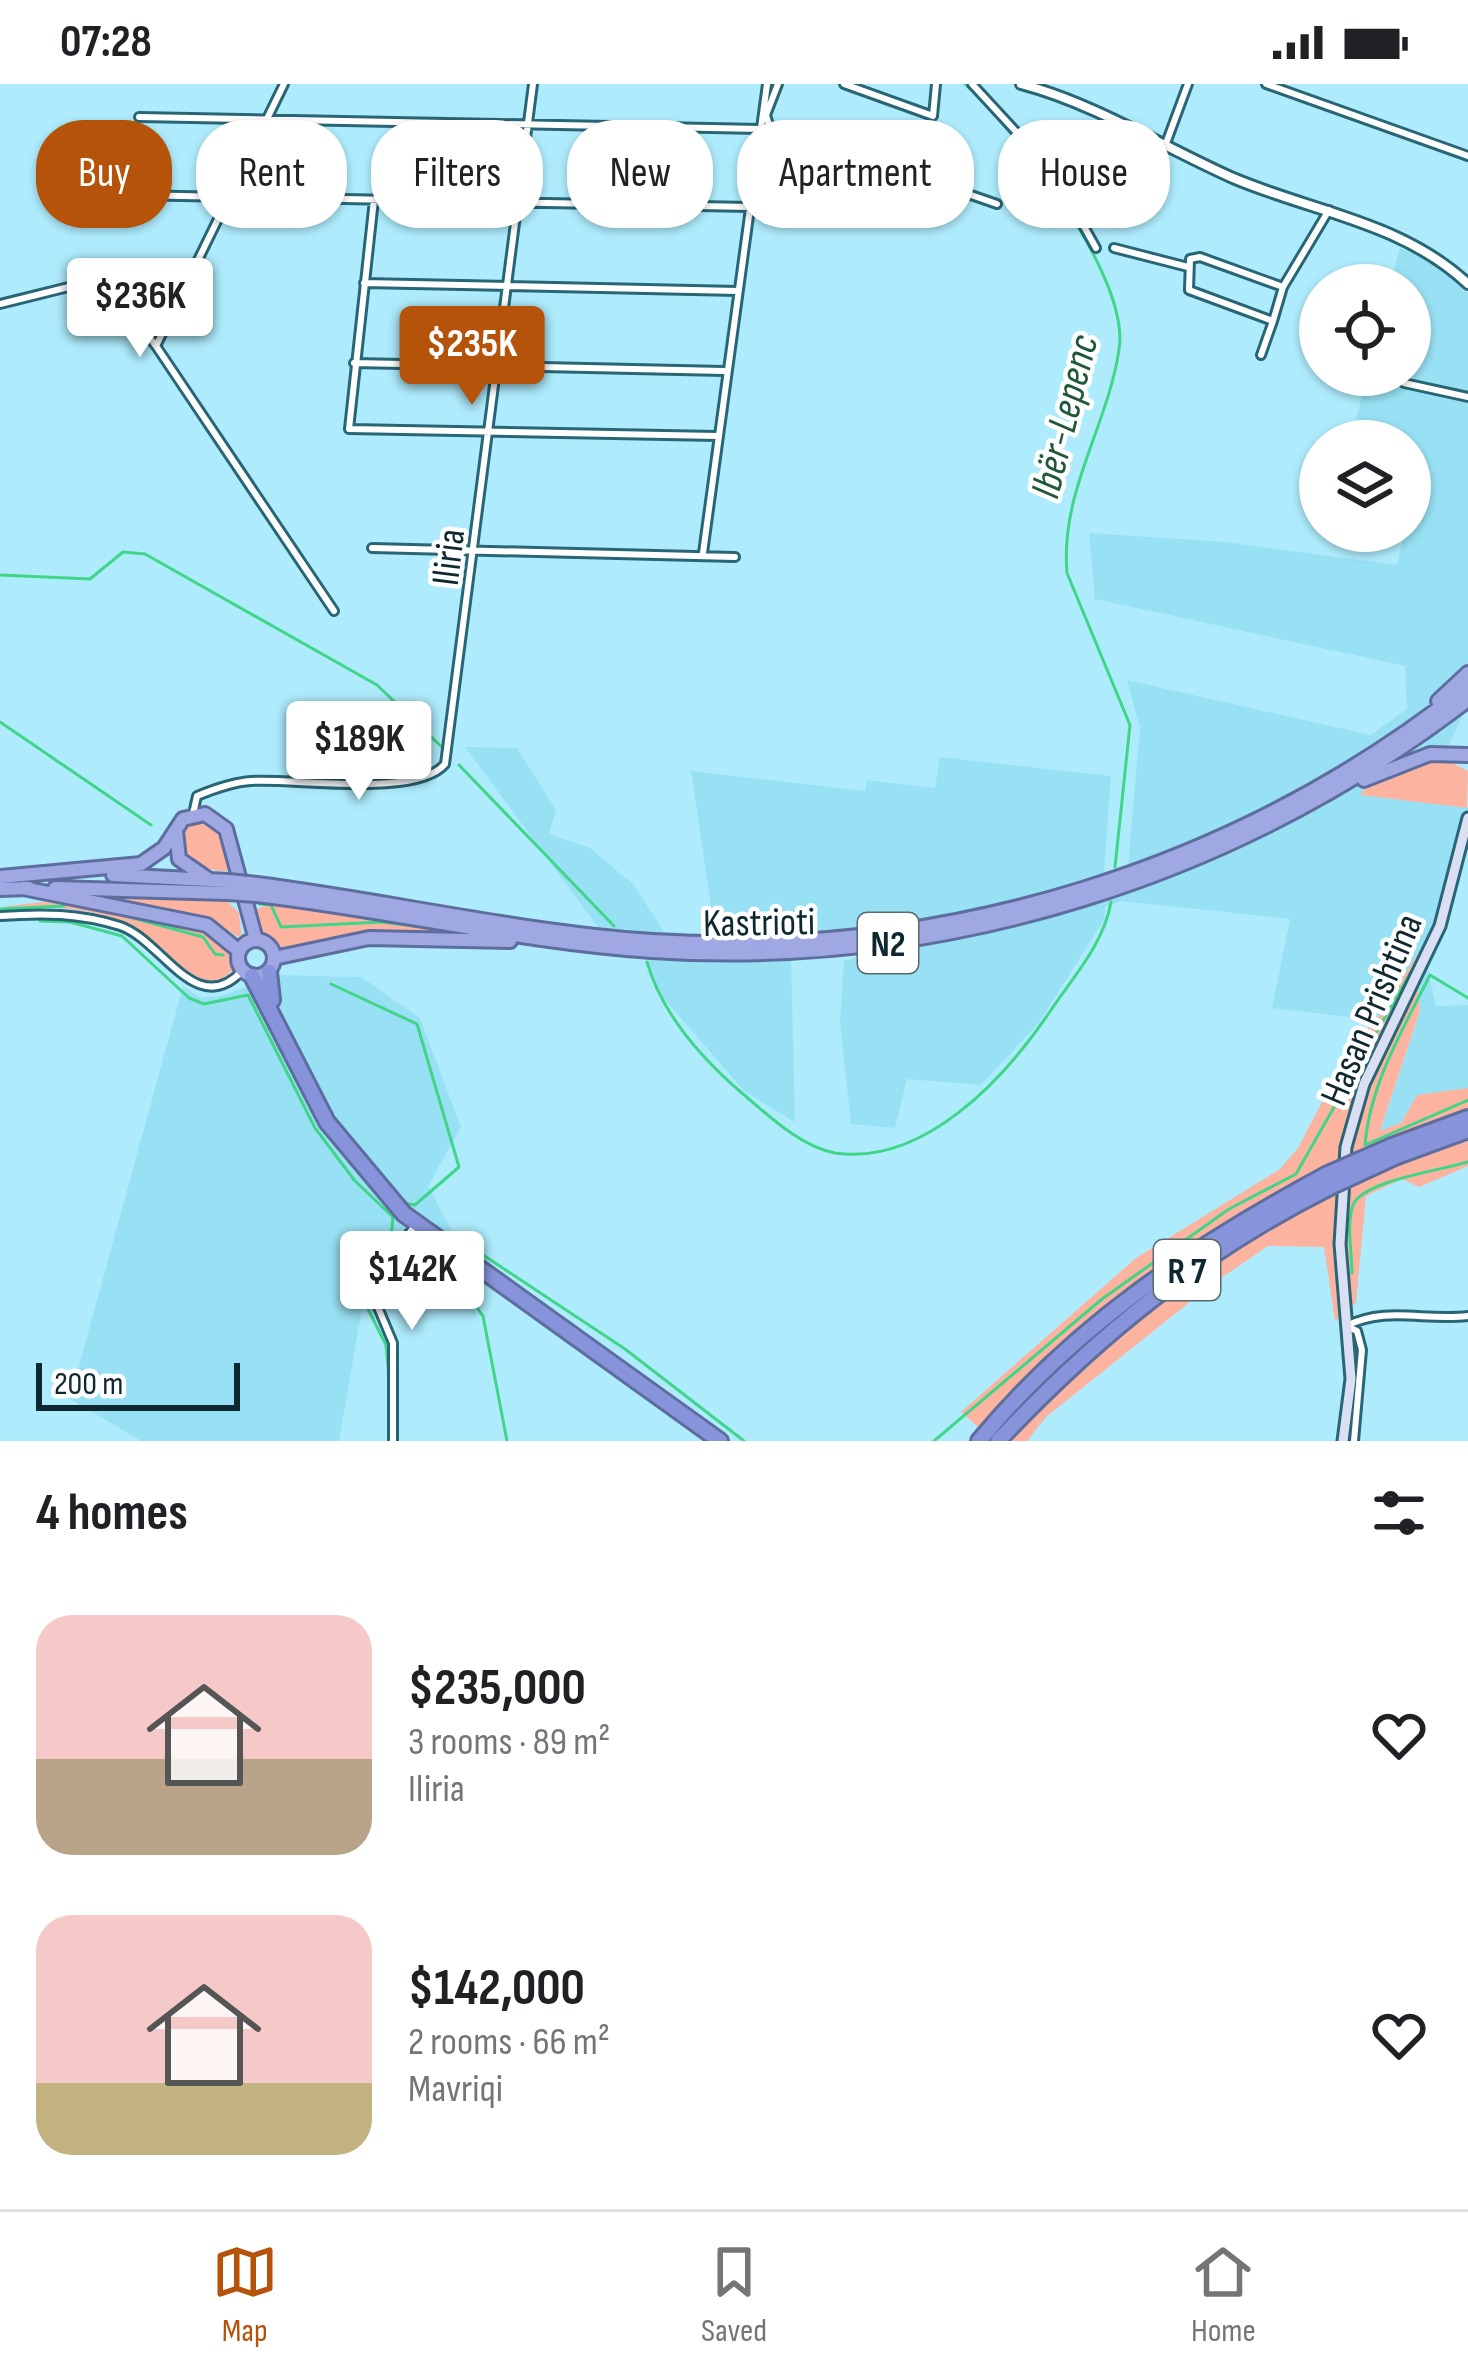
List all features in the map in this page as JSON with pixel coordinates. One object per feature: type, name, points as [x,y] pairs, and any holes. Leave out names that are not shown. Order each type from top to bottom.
[{"type":"highway","points":[[1416,726],[1468,673]]},
{"type":"highway","name":"N2","points":[[1416,726],[1468,686]]},
{"type":"highway","name":"Kastrioti","points":[[257,890],[574,944],[694,953],[776,952],[956,932],[1131,884],[1313,802],[1468,700]]},
{"type":"highway","name":"Kastrioti","points":[[0,889],[228,887],[651,941],[775,942],[898,931],[1024,906],[1175,857],[1308,794],[1416,726]]},
{"type":"highway","points":[[1313,802],[1430,754],[1468,755]]},
{"type":"highway","points":[[70,874],[153,859],[178,824],[193,814],[212,816],[226,829],[245,908],[247,974],[276,1016],[305,1084],[341,1143],[416,1225],[719,1441]]},
{"type":"highway","points":[[178,824],[179,859],[210,880]]},
{"type":"highway","name":"N2","points":[[0,877],[70,874]]},
{"type":"highway","name":"Kastrioti","points":[[70,874],[210,880],[228,887]]},
{"type":"highway","points":[[23,888],[207,925],[247,945],[267,944],[276,1016]]},
{"type":"highway","points":[[247,974],[369,938],[574,944]]},
{"type":"highway","name":"R 7","points":[[979,1441],[1108,1312],[1198,1245],[1468,1118]]},
{"type":"highway","name":"R 7","points":[[1394,1151],[1468,1130]]},
{"type":"highway","name":"R 7","points":[[998,1441],[1070,1365],[1140,1304],[1213,1251],[1328,1181]]},
{"type":"highway","points":[[965,1441],[998,1418]]},
{"type":"main road","name":"Hasan Prishtina","points":[[1343,1441],[1352,1378],[1340,1244],[1346,1147],[1364,1084],[1440,926],[1468,818]]},
{"type":"street","points":[[266,119],[284,84]]},
{"type":"street","name":"Iliria","points":[[528,120],[532,84]]},
{"type":"street","points":[[762,120],[767,84]]},
{"type":"street","points":[[778,84],[766,116],[769,125],[998,204]]},
{"type":"street","points":[[844,84],[864,87],[933,116],[936,84]]},
{"type":"street","points":[[972,84],[1054,173],[1096,248]]},
{"type":"street","points":[[1021,84],[1105,120]]},
{"type":"street","points":[[1170,132],[1187,84]]},
{"type":"street","points":[[1266,84],[1468,156]]},
{"type":"street","points":[[139,117],[371,121]]},
{"type":"street","points":[[543,124],[737,128]]},
{"type":"street","points":[[1170,148],[1256,187],[1422,248],[1468,284]]},
{"type":"street","points":[[543,203],[737,207]]},
{"type":"street","points":[[1261,355],[1283,287],[1328,210]]},
{"type":"street","points":[[371,225],[349,429],[490,436],[717,436]]},
{"type":"street","points":[[156,346],[214,228]]},
{"type":"street","name":"Iliria","points":[[193,814],[197,796],[247,781],[388,783],[440,770],[452,737],[516,228]]},
{"type":"street","points":[[703,553],[724,371],[747,228]]},
{"type":"street","points":[[1114,248],[1175,264],[1208,260],[1283,287]]},
{"type":"street","points":[[1189,263],[1189,290],[1273,321]]},
{"type":"street","points":[[0,304],[109,277],[334,611]]},
{"type":"street","points":[[364,284],[738,291]]},
{"type":"street","points":[[354,363],[724,371]]},
{"type":"street","points":[[1431,389],[1468,397]]},
{"type":"street","points":[[372,548],[735,557]]},
{"type":"street","points":[[0,916],[64,913],[123,927],[143,938],[183,976],[207,988],[247,974]]},
{"type":"street","points":[[393,1441],[393,1342],[377,1305],[374,1276],[416,1225]]},
{"type":"street","points":[[1346,1325],[1376,1311],[1423,1318],[1468,1316]]},
{"type":"street","points":[[1346,1325],[1357,1331],[1362,1350],[1354,1441]]},
{"type":"shaded area","points":[[1400,248],[1438,263],[1468,293],[1468,704],[1443,758],[1368,786],[1360,795],[1468,808],[1468,837],[1428,969],[1436,1006],[1468,1005],[1468,1088],[1417,1095],[1401,1123],[1380,1132],[1420,1012],[1416,965],[1423,948],[1376,1020],[1272,1008],[1290,919],[1121,901],[1105,907],[1104,920],[1038,1024],[981,1085],[907,1079],[895,1128],[851,1124],[840,1022],[844,961],[899,946],[791,956],[795,1122],[744,1091],[659,993],[648,959],[600,930],[465,747],[517,748],[556,810],[549,834],[590,848],[634,885],[664,932],[715,934],[691,771],[865,791],[867,780],[935,788],[940,757],[1111,776],[1104,872],[1128,866],[1140,728],[1127,680],[1371,735],[1407,709],[1405,666],[1095,599],[1089,533],[1225,542],[1397,565],[1400,552],[1431,552],[1431,420],[1356,420],[1362,396],[1431,396],[1431,264],[1396,264]]},
{"type":"shaded area","points":[[1443,758],[1468,771],[1467,808],[1360,795],[1368,786]]},
{"type":"shaded area","points":[[205,820],[220,831],[230,870],[204,867],[181,849],[184,829]]},
{"type":"shaded area","points":[[82,895],[227,901],[239,913],[242,939],[209,920]]},
{"type":"shaded area","points":[[42,902],[112,909],[189,926],[227,946],[232,971],[220,981],[194,975],[136,929],[109,917],[63,908],[0,907]]},
{"type":"shaded area","points":[[275,904],[461,935],[364,935],[277,948],[259,935],[251,905],[255,909]]},
{"type":"shaded area","points":[[1428,938],[1416,965],[1420,1011],[1380,1131],[1401,1123],[1417,1095],[1468,1088],[1468,1166],[1419,1187],[1402,1179],[1366,1196],[1356,1303],[1335,1321],[1324,1247],[1268,1246],[1211,1285],[1046,1417],[1027,1441],[994,1441],[961,1412],[1136,1258],[1280,1169],[1298,1148],[1353,1042],[1376,1020]]},
{"type":"shaded area","points":[[278,975],[361,977],[420,1018],[461,1127],[428,1186],[474,1273],[476,1316],[371,1257],[339,1441],[141,1441],[70,1399],[183,986],[199,997],[218,997]]},
{"type":"waterway","name":"Ibër-Lepenc","points":[[965,84],[1013,136],[1066,208],[1107,284],[1118,320],[1113,379],[1077,487],[1067,543],[1067,573],[1130,725],[1115,867]]},
{"type":"waterway","name":"Ibër-Lepenc","points":[[0,575],[90,579],[123,552],[145,554],[377,685],[444,749]]},
{"type":"waterway","points":[[0,722],[151,825]]},
{"type":"waterway","name":"Ibër-Lepenc","points":[[459,765],[614,926]]},
{"type":"waterway","name":"Ibër-Lepenc","points":[[647,962],[685,1034],[743,1094],[786,1130],[822,1150],[868,1153],[900,1146],[930,1132],[985,1090],[1031,1038],[1086,960],[1102,932],[1111,902]]},
{"type":"waterway","points":[[260,904],[271,905],[281,927],[381,922],[424,927]]},
{"type":"waterway","points":[[0,909],[64,906]]},
{"type":"waterway","points":[[111,912],[203,937],[215,954],[223,955]]},
{"type":"waterway","points":[[40,921],[70,922],[122,936],[189,998],[204,1004],[248,995],[315,1128],[355,1181],[393,1217],[391,1237],[364,1280],[368,1309],[386,1345],[390,1387]]},
{"type":"waterway","points":[[934,1441],[1102,1299],[1229,1209],[1296,1174],[1412,970]]},
{"type":"waterway","points":[[1468,998],[1430,975],[1381,1079],[1365,1145],[1468,1100]]},
{"type":"waterway","points":[[331,984],[417,1024],[459,1167],[415,1205],[404,1203]]},
{"type":"waterway","points":[[1352,1273],[1350,1221],[1359,1197],[1386,1183],[1468,1162]]},
{"type":"waterway","points":[[474,1249],[625,1349],[744,1441]]},
{"type":"waterway","points":[[446,1264],[483,1316],[507,1441]]}]
